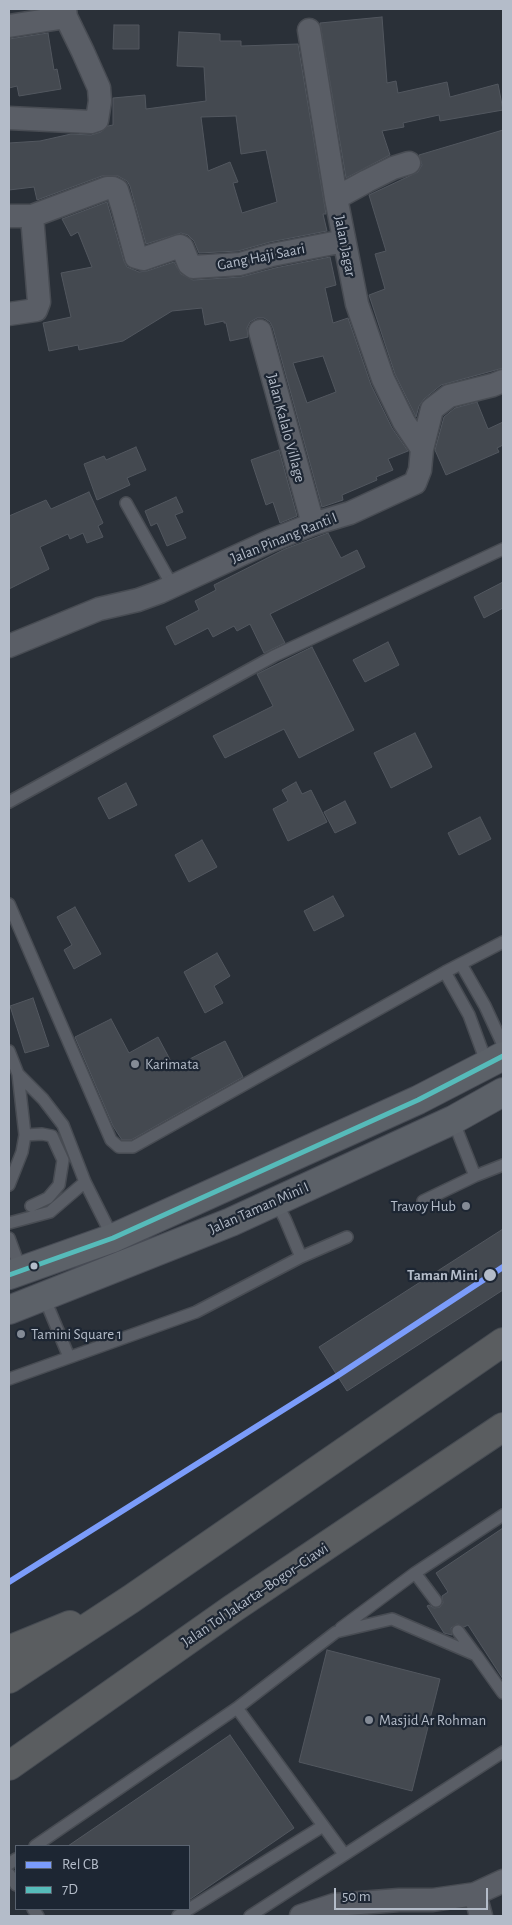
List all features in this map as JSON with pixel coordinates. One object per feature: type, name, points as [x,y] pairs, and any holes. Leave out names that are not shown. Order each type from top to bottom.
[{"type":"highway","points":[[9,1679],[131,1599],[503,1342]]},
{"type":"highway","name":"Jalan Tol Jakarta–Bogor–Ciawi","points":[[9,1766],[232,1609],[503,1427]]},
{"type":"highway","points":[[9,1650],[131,1599]]},
{"type":"main road","points":[[15,1273],[113,1238],[418,1100],[498,1055]]},
{"type":"main road","name":"Jalan Taman Mini I","points":[[9,1310],[231,1222],[454,1120],[503,1092]]},
{"type":"street","points":[[9,26],[65,13],[99,88],[100,101],[97,120],[92,122],[9,118]]},
{"type":"street","name":"Jalan Jagar","points":[[309,30],[336,198],[357,304],[383,379],[404,422],[422,449]]},
{"type":"street","points":[[336,198],[393,168],[409,163]]},
{"type":"street","name":"Gang Haji Saari","points":[[9,216],[32,216],[107,188],[114,188],[117,190],[123,209],[136,258],[143,259],[180,246],[189,264],[194,267],[240,264],[272,255],[344,242]]},
{"type":"street","points":[[9,314],[36,310],[39,302],[32,216]]},
{"type":"street","name":"Jalan Kalalo Village","points":[[260,331],[313,524]]},
{"type":"street","name":"Jalan Pinang Ranti I","points":[[9,646],[99,610],[138,600],[172,587],[270,541],[313,524],[350,513],[415,483],[420,470],[422,449],[432,409],[449,396],[503,381]]},
{"type":"street","points":[[301,1916],[334,1906],[416,1908],[432,1900],[475,1894],[503,1881]]},
{"type":"street","points":[[475,1894],[481,1916]]},
{"type":"lane","points":[[126,503],[172,587]]},
{"type":"lane","points":[[9,802],[274,656],[503,549]]},
{"type":"lane","points":[[9,904],[111,1140],[119,1147],[133,1147],[445,972],[503,942]]},
{"type":"lane","points":[[461,964],[486,1006],[498,1055]]},
{"type":"lane","points":[[445,972],[469,1015],[498,1055]]},
{"type":"lane","points":[[9,1051],[18,1074],[25,1136],[22,1152],[9,1185]]},
{"type":"lane","points":[[18,1074],[43,1099],[63,1125],[84,1182],[113,1238]]},
{"type":"lane","points":[[454,1120],[475,1176]]},
{"type":"lane","points":[[25,1136],[42,1134],[52,1136],[63,1160],[59,1185],[48,1198],[31,1206]]},
{"type":"lane","points":[[423,1201],[475,1176],[503,1166]]},
{"type":"lane","points":[[9,1223],[50,1212],[84,1182]]},
{"type":"lane","points":[[276,1202],[301,1257]]},
{"type":"lane","points":[[9,1379],[196,1312],[301,1257],[346,1237]]},
{"type":"lane","points":[[9,1238],[15,1273]]},
{"type":"lane","points":[[44,1297],[69,1357]]},
{"type":"lane","points":[[36,1845],[237,1708],[415,1573],[503,1515]]},
{"type":"lane","points":[[415,1573],[436,1601]]},
{"type":"lane","points":[[336,1632],[392,1618],[476,1655]]},
{"type":"lane","points":[[458,1631],[503,1693]]},
{"type":"lane","points":[[237,1708],[344,1854]]},
{"type":"lane","points":[[250,1916],[503,1752]]},
{"type":"lane","points":[[190,1909],[323,1826]]},
{"type":"building","points":[[382,17],[387,83],[396,81],[398,93],[447,82],[450,97],[498,84],[503,110],[440,121],[439,115],[403,123],[404,127],[382,131],[390,155],[346,178],[320,23]]},
{"type":"building","points":[[114,25],[139,25],[139,49],[113,49]]},
{"type":"building","points":[[179,32],[220,34],[220,41],[241,41],[241,46],[298,44],[326,214],[323,214],[327,231],[270,242],[238,251],[199,253],[194,241],[188,235],[181,233],[146,244],[130,186],[127,181],[118,176],[102,176],[37,200],[34,187],[9,190],[9,143],[40,141],[71,134],[91,135],[101,132],[108,126],[113,125],[113,98],[145,95],[146,109],[206,101],[204,67],[177,66]],"holes":[[[236,116],[241,154],[266,150],[277,202],[242,213],[233,183],[238,182],[230,162],[208,171],[201,117]]]},
{"type":"building","points":[[48,33],[54,70],[57,69],[61,89],[19,96],[17,86],[9,88],[9,39]]},
{"type":"building","points":[[503,130],[503,368],[441,385],[424,399],[419,406],[416,417],[395,374],[369,295],[385,289],[375,254],[386,251],[369,195],[418,172],[422,165],[419,155]]},
{"type":"building","points":[[107,202],[127,267],[139,272],[174,262],[181,274],[193,280],[241,277],[330,257],[336,285],[325,288],[333,323],[348,318],[371,385],[392,428],[408,451],[388,459],[393,470],[376,477],[377,480],[342,495],[343,500],[322,507],[273,328],[270,322],[264,318],[257,318],[250,322],[247,328],[248,337],[230,341],[224,321],[205,325],[202,308],[172,311],[123,341],[79,350],[78,345],[49,351],[43,323],[71,317],[61,273],[92,267],[78,232],[71,236],[62,219]],"holes":[[[323,356],[336,392],[307,403],[293,363]]]},
{"type":"building","points":[[477,402],[488,429],[503,422],[503,445],[497,448],[499,452],[446,475],[435,450],[444,417],[455,408]]},
{"type":"building","points":[[136,447],[146,470],[127,478],[130,485],[97,500],[84,464],[104,456],[106,460]]},
{"type":"building","points":[[279,450],[297,516],[280,523],[273,502],[266,505],[251,460]]},
{"type":"building","points":[[89,492],[103,523],[98,526],[103,537],[87,543],[83,533],[70,539],[68,534],[40,547],[49,569],[9,589],[9,516],[46,500],[51,509]]},
{"type":"building","points":[[176,497],[183,512],[175,515],[186,538],[167,546],[157,523],[151,526],[145,511]]},
{"type":"building","points":[[328,533],[341,558],[357,550],[365,567],[270,614],[285,643],[264,653],[250,624],[237,631],[234,626],[213,637],[208,628],[175,645],[166,627],[199,610],[195,601],[216,590],[214,585],[285,549]]},
{"type":"building","points":[[503,582],[503,608],[484,618],[474,597]]},
{"type":"building","points":[[388,642],[399,665],[365,682],[353,660]]},
{"type":"building","points":[[312,647],[354,730],[299,758],[284,729],[225,758],[213,736],[273,706],[257,674]]},
{"type":"building","points":[[415,733],[432,767],[391,788],[374,753]]},
{"type":"building","points":[[296,782],[302,794],[311,790],[327,822],[288,841],[273,809],[288,801],[282,790]]},
{"type":"building","points":[[126,783],[137,805],[109,819],[98,798]]},
{"type":"building","points":[[345,801],[356,823],[335,833],[324,812]]},
{"type":"building","points":[[480,817],[491,839],[459,855],[448,833]]},
{"type":"building","points":[[202,840],[217,867],[189,882],[175,855]]},
{"type":"building","points":[[333,896],[344,916],[314,931],[304,911]]},
{"type":"building","points":[[75,907],[101,954],[74,969],[64,950],[72,945],[57,917]]},
{"type":"building","points":[[217,953],[230,976],[214,986],[223,1003],[205,1013],[184,972]]},
{"type":"building","points":[[33,998],[49,1046],[25,1053],[10,1006]]},
{"type":"building","points":[[111,1019],[129,1053],[158,1037],[174,1067],[225,1041],[243,1077],[131,1140],[122,1140],[113,1126],[75,1037]]},
{"type":"building","points":[[503,1229],[503,1290],[347,1391],[319,1347]]},
{"type":"building","points":[[503,1528],[503,1679],[468,1625],[464,1627],[457,1624],[451,1628],[452,1635],[444,1633],[427,1606],[440,1607],[443,1603],[442,1596],[448,1592],[436,1573]]},
{"type":"building","name":"Masjid Ar Rohman","points":[[327,1650],[440,1679],[412,1791],[299,1762]]},
{"type":"building","points":[[230,1735],[294,1828],[190,1899],[190,1845],[69,1845]]},
{"type":"rail line","name":"CB","points":[[9,1582],[337,1376],[503,1267]]},
{"type":"transit line","name":"7D","points":[[9,1275],[113,1238],[418,1100],[503,1056]]},
{"type":"place","name":"Karimata","points":[[135,1064]]},
{"type":"place","name":"Travoy Hub","points":[[466,1206]]},
{"type":"place","name":"Taman Mini","points":[[490,1275]]},
{"type":"place","name":"Tamini Square 1","points":[[21,1334]]},
{"type":"place","name":"Masjid Ar Rohman","points":[[369,1720]]}]
